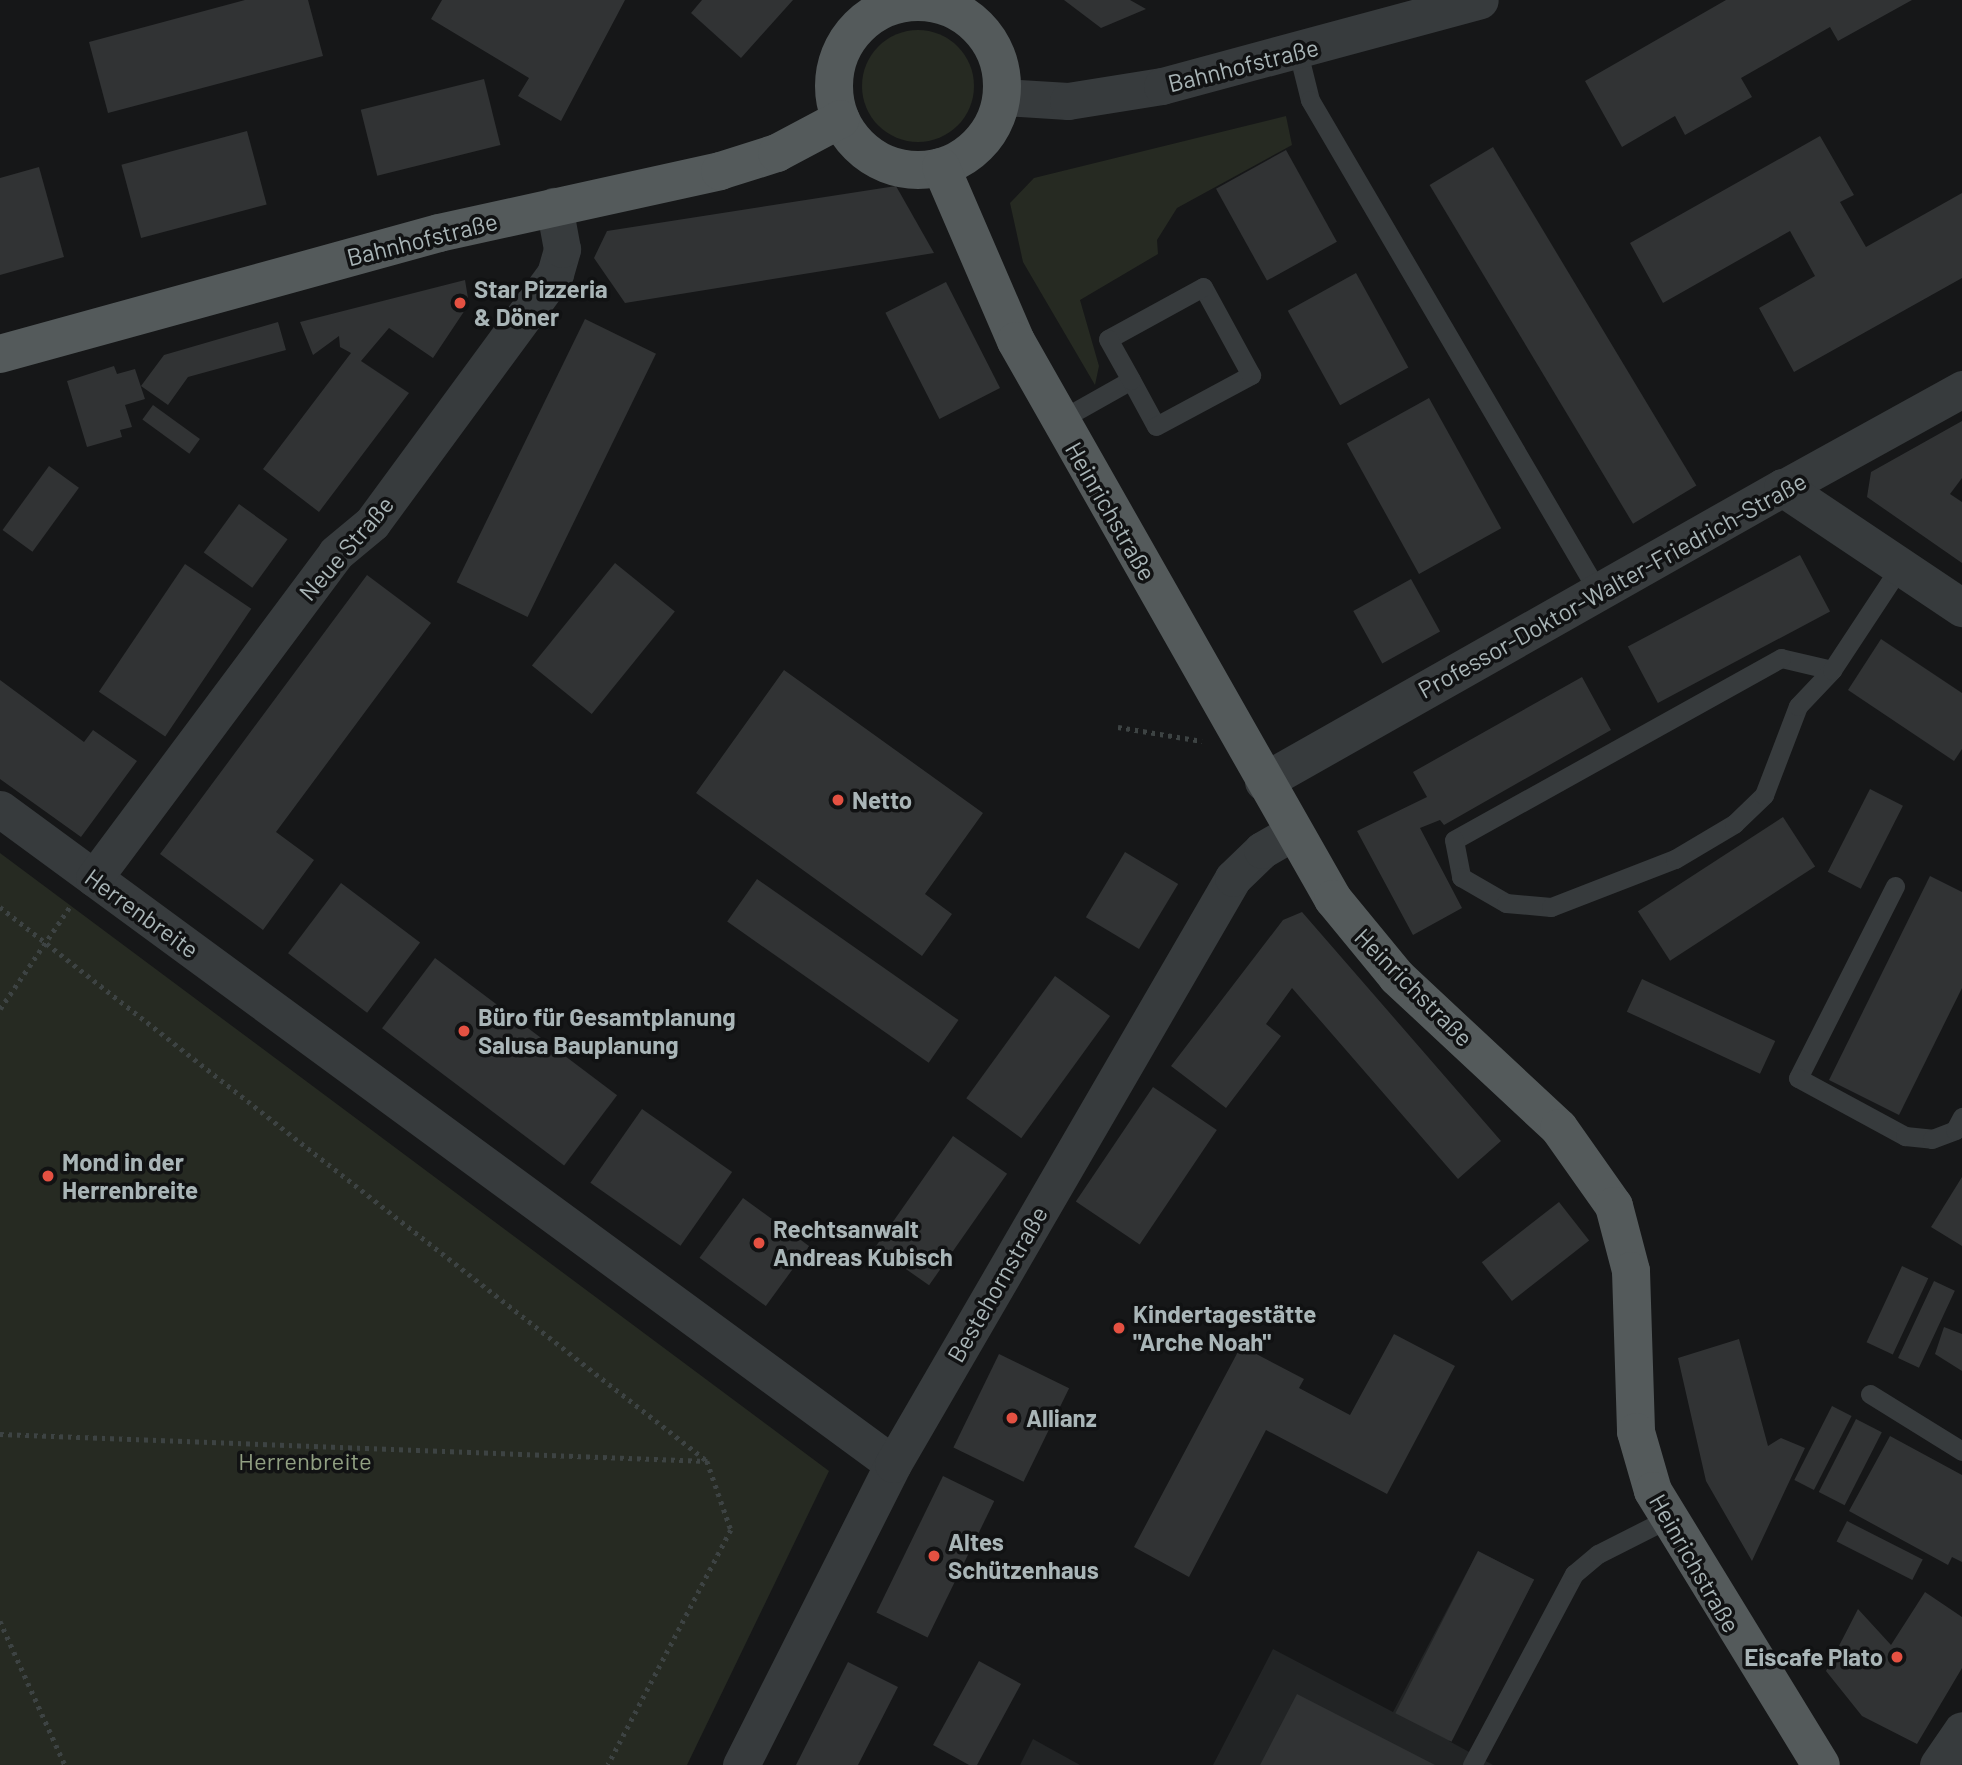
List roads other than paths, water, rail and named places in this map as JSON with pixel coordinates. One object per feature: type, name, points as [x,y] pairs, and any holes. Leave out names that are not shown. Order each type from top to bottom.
[{"type":"main road","points":[[914,1],[951,8],[981,29],[999,60],[1002,97],[986,137],[941,167],[911,170],[883,162],[858,145],[841,120],[834,88],[844,46],[874,14],[914,1]]},
{"type":"main road","name":"Bahnhofstraße","points":[[0,354],[554,206],[741,164],[841,120]]},
{"type":"main road","name":"Heinrichstraße","points":[[941,167],[988,283],[1060,420],[1292,832],[1363,941],[1559,1128],[1614,1206],[1631,1271],[1636,1432],[1667,1519],[1821,1765]]},
{"type":"street","name":"Bahnhofstraße","points":[[1002,97],[1068,101],[1162,86],[1298,52],[1480,0]]},
{"type":"street","name":"Neue Straße","points":[[94,878],[336,553],[372,523],[555,274],[562,249],[554,206]]},
{"type":"street","name":"Professor-Doktor-Walter-Friedrich-Straße","points":[[1264,782],[1600,595],[1783,488],[1962,390]]},
{"type":"street","points":[[1783,488],[1962,608]]},
{"type":"street","name":"Herrenbreite","points":[[0,809],[893,1464]]},
{"type":"street","name":"Bestehornstraße","points":[[741,1765],[893,1464],[1233,878],[1262,850],[1292,832]]},
{"type":"street","points":[[1938,1765],[1962,1730]]},
{"type":"lane","points":[[1298,52],[1310,100],[1600,595]]},
{"type":"lane","points":[[1203,287],[1251,375],[1156,426],[1131,380],[1108,338],[1203,287]]},
{"type":"lane","points":[[1060,420],[1131,380]]},
{"type":"lane","points":[[1832,670],[1781,658],[1478,827],[1454,841],[1461,877],[1506,903],[1551,907],[1675,859],[1734,824],[1764,795],[1798,705],[1832,670],[1900,567]]},
{"type":"lane","points":[[1895,886],[1798,1078],[1905,1136],[1932,1139],[1955,1130],[1962,1117]]},
{"type":"lane","points":[[1870,1394],[1962,1451]]},
{"type":"lane","points":[[1472,1765],[1574,1574],[1598,1553],[1667,1519]]},
{"type":"place","name":"Star Pizzeria & Döner","points":[[460,303]]},
{"type":"place","name":"Netto","points":[[838,800]]},
{"type":"place","name":"Büro für Gesamtplanung Salusa Bauplanung","points":[[464,1031]]},
{"type":"place","name":"Mond in der Herrenbreite","points":[[48,1176]]},
{"type":"place","name":"Rechtsanwalt Andreas Kubisch","points":[[759,1243]]},
{"type":"place","name":"Kindertagestätte \"Arche Noah\"","points":[[1119,1328]]},
{"type":"place","name":"Allianz","points":[[1012,1418]]},
{"type":"place","name":"Altes Schützenhaus","points":[[934,1556]]},
{"type":"place","name":"Eiscafe Plato","points":[[1897,1657]]}]
